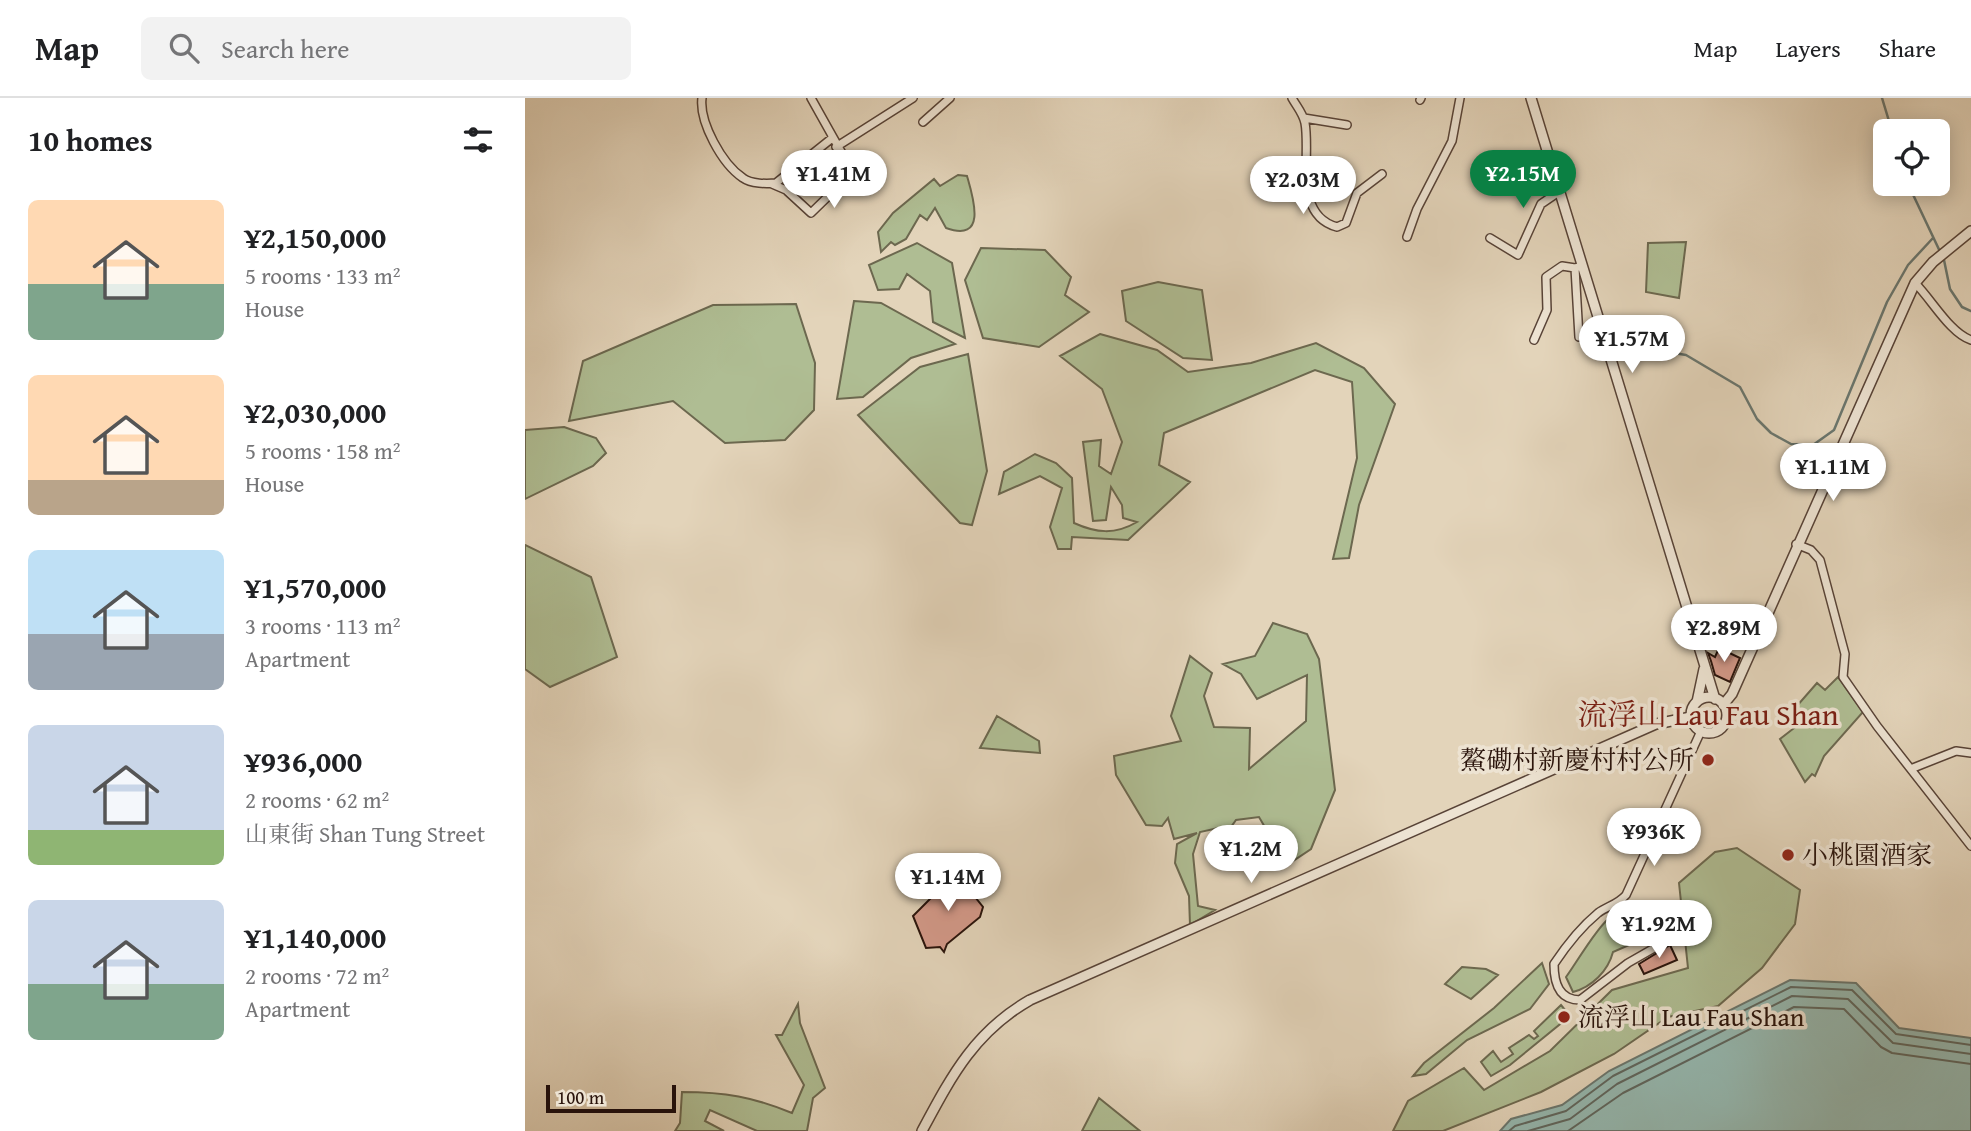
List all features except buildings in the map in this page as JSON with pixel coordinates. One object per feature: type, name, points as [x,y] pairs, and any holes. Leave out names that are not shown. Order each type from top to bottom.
[{"type":"street","points":[[702,98],[701,117],[728,162],[747,180],[772,184],[786,190],[811,214],[848,177],[848,164],[831,139],[811,98]]},
{"type":"street","points":[[837,147],[913,98]]},
{"type":"street","points":[[923,122],[950,98]]},
{"type":"street","points":[[1292,98],[1304,118],[1307,193],[1317,211],[1329,223],[1337,227],[1346,223],[1357,193],[1382,174]]},
{"type":"street","points":[[1407,237],[1417,209],[1452,141],[1460,98]]},
{"type":"street","points":[[1531,98],[1560,191],[1579,267],[1715,699],[1723,705],[1727,716],[1723,727],[1712,733],[1701,731],[1691,717]]},
{"type":"street","points":[[1304,118],[1347,125]]},
{"type":"street","points":[[772,184],[831,139]]},
{"type":"street","points":[[1490,238],[1520,258],[1541,204],[1560,191]]},
{"type":"street","points":[[1723,705],[1732,694],[1796,544],[1915,283],[1949,247],[1970,232]]},
{"type":"street","points":[[1534,340],[1547,310],[1546,277],[1562,266],[1579,267]]},
{"type":"street","points":[[1579,267],[1579,337]]},
{"type":"street","points":[[1915,283],[1934,301],[1962,337],[1971,340]]},
{"type":"street","points":[[1796,544],[1811,551],[1820,560],[1845,654],[1843,677],[1877,726],[1913,768],[1939,808],[1971,846]]},
{"type":"street","points":[[1691,717],[1697,702],[1704,660]]},
{"type":"street","points":[[1697,702],[1715,699]]},
{"type":"street","points":[[922,1131],[971,1051],[1001,1016],[1030,1000],[1667,719],[1691,717]]},
{"type":"street","points":[[1656,947],[1628,963],[1580,999],[1565,998],[1560,993],[1554,964],[1566,946],[1600,911],[1616,906],[1626,895],[1701,731]]},
{"type":"street","points":[[1913,768],[1958,750],[1971,753]]},
{"type":"green space","points":[[958,175],[967,176],[972,195],[974,216],[973,224],[968,229],[959,231],[946,228],[935,208],[927,220],[920,215],[906,239],[895,245],[891,242],[881,252],[878,232],[893,213],[934,179],[940,186]]},
{"type":"green space","points":[[1686,242],[1679,298],[1646,292],[1648,243]]},
{"type":"green space","points":[[917,243],[952,263],[965,338],[933,322],[930,291],[907,274],[899,289],[878,290],[869,265]]},
{"type":"green space","points":[[981,248],[1045,250],[1071,277],[1065,295],[1089,312],[1039,347],[983,338],[965,280]]},
{"type":"green space","points":[[1158,282],[1202,290],[1212,360],[1183,358],[1126,321],[1122,291]]},
{"type":"green space","points":[[854,301],[881,303],[955,344],[911,358],[863,397],[837,399]]},
{"type":"green space","points":[[796,304],[815,363],[814,410],[785,440],[725,443],[673,401],[569,421],[583,361],[713,305]]},
{"type":"green space","points":[[1100,334],[1157,350],[1188,372],[1251,363],[1316,343],[1364,368],[1395,404],[1359,505],[1349,558],[1333,559],[1357,458],[1352,382],[1315,370],[1164,433],[1159,465],[1190,482],[1128,540],[1072,537],[1071,549],[1058,549],[1050,527],[1062,488],[1040,476],[999,494],[1004,472],[1035,454],[1056,463],[1072,478],[1074,523],[1090,529],[1113,531],[1137,522],[1123,518],[1122,505],[1111,487],[1106,520],[1093,521],[1083,442],[1101,440],[1099,466],[1111,474],[1122,442],[1102,389],[1060,356]]},
{"type":"green space","points":[[968,354],[987,471],[972,525],[960,523],[858,415],[920,367]]},
{"type":"green space","points":[[564,427],[596,438],[606,453],[593,466],[525,499],[525,430]]},
{"type":"green space","points":[[525,545],[591,577],[617,657],[550,687],[525,669]]},
{"type":"green space","points":[[1273,623],[1307,634],[1319,659],[1335,790],[1311,849],[1287,865],[1259,817],[1236,820],[1226,834],[1218,828],[1200,832],[1193,854],[1198,906],[1215,910],[1190,925],[1189,896],[1175,863],[1177,844],[1197,833],[1174,839],[1168,818],[1162,826],[1146,825],[1116,775],[1114,756],[1181,741],[1171,716],[1190,656],[1212,673],[1204,696],[1214,727],[1250,728],[1249,769],[1306,721],[1307,675],[1257,699],[1241,674],[1223,664],[1255,656]]},
{"type":"green space","points":[[1838,677],[1863,712],[1824,756],[1815,776],[1812,774],[1805,782],[1780,739],[1807,718],[1796,707],[1817,683],[1825,690]]},
{"type":"green space","points":[[997,716],[1039,741],[1040,753],[980,748]]},
{"type":"green space","points":[[1737,848],[1800,890],[1795,924],[1762,968],[1718,1006],[1668,1017],[1614,1054],[1541,1092],[1443,1131],[1393,1131],[1408,1101],[1464,1068],[1484,1090],[1550,1051],[1612,990],[1688,968],[1679,883],[1715,852]]},
{"type":"green space","points":[[1661,907],[1668,928],[1613,952],[1598,977],[1573,992],[1566,977],[1604,923],[1617,913]]},
{"type":"green space","points":[[1542,963],[1549,984],[1530,1009],[1467,1040],[1426,1074],[1413,1076],[1424,1063],[1494,1008]]},
{"type":"green space","points":[[1462,967],[1486,969],[1498,975],[1471,999],[1445,984]]},
{"type":"green space","points":[[798,1004],[800,1023],[825,1088],[813,1098],[807,1131],[757,1131],[710,1110],[705,1121],[724,1131],[675,1131],[680,1123],[682,1092],[739,1096],[792,1113],[804,1085],[776,1035],[782,1035]]},
{"type":"green space","points":[[1561,1005],[1570,1016],[1510,1065],[1491,1076],[1481,1062],[1493,1051],[1501,1062],[1513,1054],[1509,1048],[1529,1035],[1534,1039],[1538,1036],[1534,1031]]},
{"type":"green space","points":[[1099,1098],[1140,1131],[1082,1131]]},
{"type":"water","points":[[1790,980],[1856,983],[1899,1028],[1971,1038],[1971,1131],[1500,1131],[1511,1119],[1562,1105],[1609,1071]]},
{"type":"waterway","points":[[1882,98],[1888,119]]},
{"type":"waterway","points":[[1914,196],[1944,260],[1950,289],[1962,307],[1971,311]]},
{"type":"waterway","points":[[1619,356],[1649,349],[1686,355],[1740,387],[1757,419],[1771,433],[1791,444],[1813,445],[1834,430],[1887,302],[1908,265],[1933,238]]},
{"type":"place","name":"鰲磡村新慶村村公所","points":[[1708,760]]},
{"type":"place","name":"小桃園酒家","points":[[1788,855]]},
{"type":"place","name":"流浮山 Lau Fau Shan","points":[[1564,1017]]},
{"type":"district","name":"流浮山 Lau Fau Shan","points":[[1708,715]]}]
